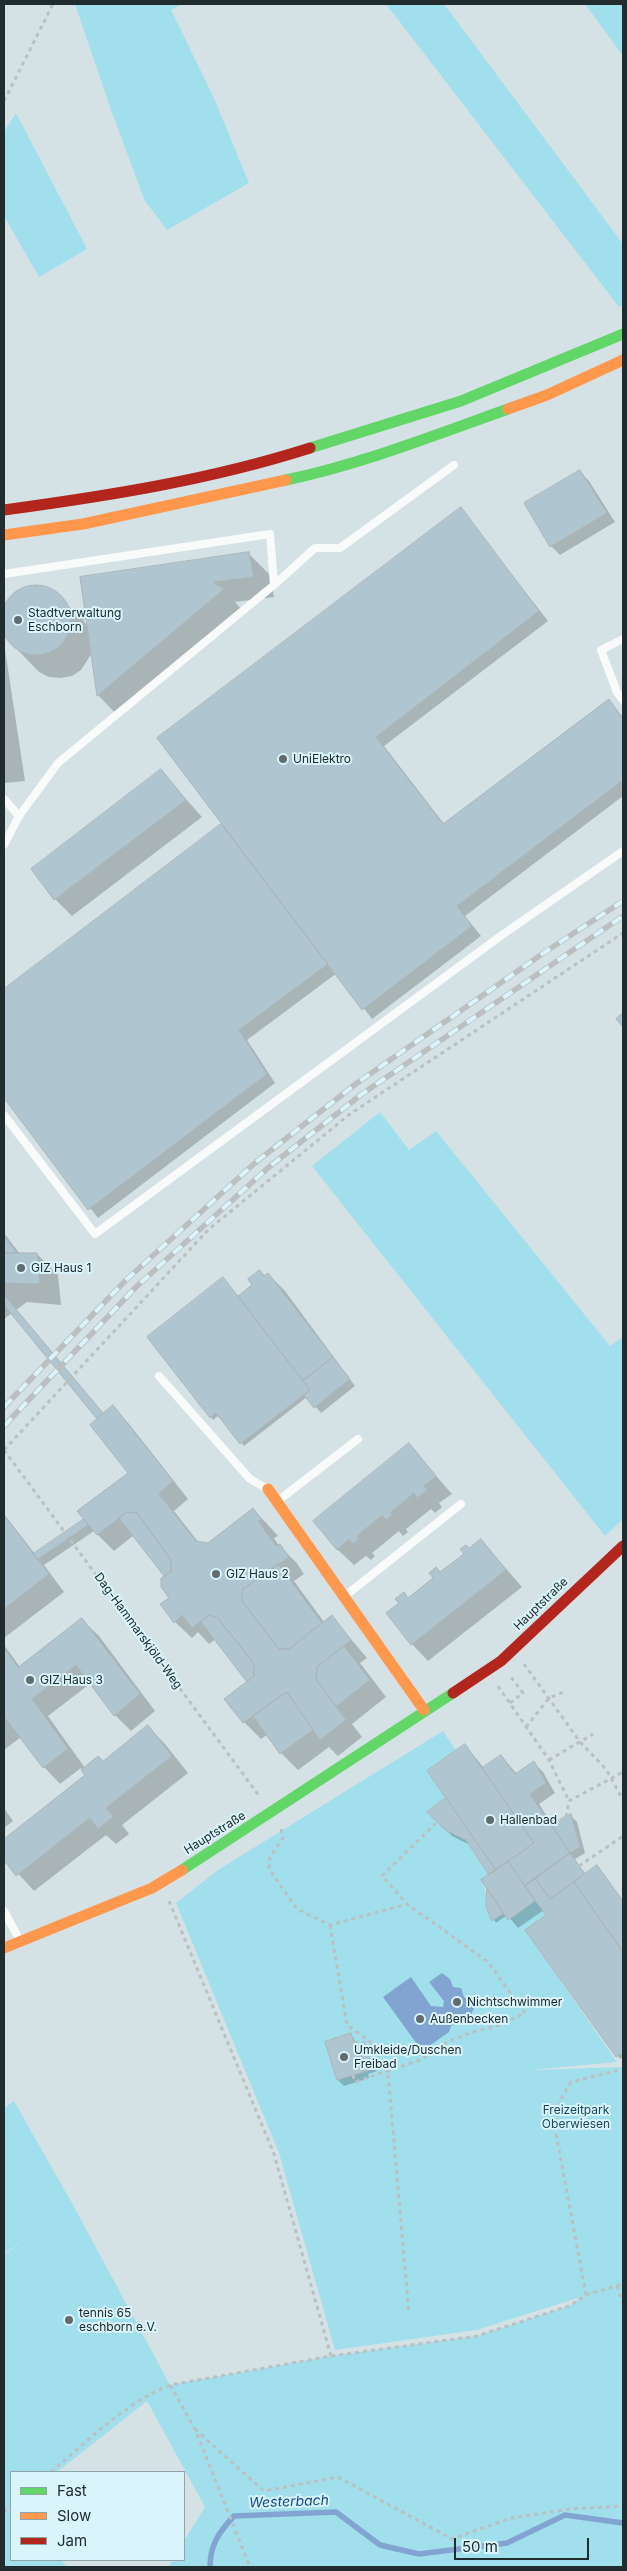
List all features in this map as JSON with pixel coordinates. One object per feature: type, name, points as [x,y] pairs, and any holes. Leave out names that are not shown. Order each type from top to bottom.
[{"type":"main road","points":[[4,510],[79,500],[205,476],[305,450],[461,401],[623,334]]},
{"type":"main road","points":[[4,535],[83,524],[315,474],[395,449],[547,394],[623,360]]},
{"type":"main road","points":[[268,1489],[424,1710]]},
{"type":"main road","name":"Hauptstraße","points":[[4,1948],[152,1888],[271,1814],[424,1710],[464,1688],[513,1650],[623,1546]]},
{"type":"lane","points":[[4,845],[19,816],[58,763],[274,585],[315,548],[340,548],[454,465]]},
{"type":"lane","points":[[4,574],[270,534],[274,585]]},
{"type":"lane","points":[[623,639],[601,650],[617,692],[623,700]]},
{"type":"lane","points":[[4,799],[19,816]]},
{"type":"lane","points":[[4,1116],[95,1234],[494,940],[623,851]]},
{"type":"lane","points":[[159,1376],[250,1479],[268,1489]]},
{"type":"lane","points":[[277,1502],[358,1439]]},
{"type":"lane","points":[[344,1596],[461,1504]]},
{"type":"lane","points":[[4,1911],[20,1941]]},
{"type":"path","points":[[4,102],[53,4]]},
{"type":"path","points":[[4,1449],[208,1230],[350,1114],[623,933]]},
{"type":"path","name":"Dag-Hammarskjöld-Weg","points":[[4,1449],[271,1814]]},
{"type":"path","points":[[513,1650],[580,1742],[606,1769],[623,1800]]},
{"type":"path","points":[[505,1671],[523,1693],[510,1702]]},
{"type":"path","points":[[502,1692],[549,1760],[569,1801],[566,1817]]},
{"type":"path","points":[[526,1727],[549,1698],[564,1692]]},
{"type":"path","points":[[549,1760],[593,1734]]},
{"type":"path","points":[[569,1801],[612,1780],[623,1772]]},
{"type":"path","points":[[353,2075],[356,2082],[388,2072],[420,2060],[449,2041],[476,2031],[500,2026],[526,2014],[488,1962],[407,1904],[382,1876],[436,1823]]},
{"type":"path","points":[[281,1830],[283,1838],[270,1857],[269,1869],[297,1909],[330,1925],[407,1904]]},
{"type":"path","points":[[579,1866],[623,1836]]},
{"type":"path","points":[[169,1901],[274,2154],[331,2356]]},
{"type":"path","points":[[330,1925],[347,2025],[372,2043],[388,2072],[409,2314]]},
{"type":"path","points":[[354,2042],[372,2043]]},
{"type":"path","points":[[586,2294],[554,2122],[561,2099],[571,2082],[623,2069]]},
{"type":"path","points":[[52,2471],[130,2406],[149,2393],[170,2385],[331,2356],[477,2336],[569,2306],[586,2294],[623,2284]]},
{"type":"path","points":[[617,2286],[623,2304]]},
{"type":"path","points":[[170,2385],[195,2429],[250,2567]]},
{"type":"path","points":[[195,2429],[264,2491],[338,2477],[452,2539],[511,2518],[570,2509],[623,2506]]},
{"type":"green space","points":[[75,4],[182,4],[171,10],[213,96],[249,183],[167,230],[145,201],[111,110]]},
{"type":"green space","points":[[386,4],[444,4],[623,244],[623,305],[619,307]]},
{"type":"green space","points":[[585,4],[623,4],[623,56]]},
{"type":"green space","points":[[16,113],[87,249],[39,277],[4,216],[4,132]]},
{"type":"green space","points":[[380,1112],[409,1150],[436,1131],[610,1346],[623,1337],[623,1519],[605,1536],[312,1166]]},
{"type":"green space","name":"Freizeitpark Oberwiesen","points":[[443,1731],[456,1750],[427,1771],[446,1798],[427,1812],[445,1830],[466,1840],[489,1875],[481,1881],[492,1921],[504,1913],[509,1920],[535,1901],[546,1915],[526,1931],[617,2062],[530,2070],[623,2067],[623,2567],[168,2567],[172,2561],[185,2561],[185,2539],[205,2507],[147,2401],[58,2471],[10,2471],[10,2561],[62,2561],[67,2567],[4,2567],[4,2255],[31,2235],[4,2254],[4,2108],[14,2101],[73,2205],[170,2385],[331,2356],[477,2336],[569,2306],[584,2296],[476,2330],[335,2350],[279,2153],[176,1903],[218,1870]]},
{"type":"shaded area","name":"Außenbecken","points":[[442,1973],[450,1979],[453,1987],[461,1988],[464,1997],[475,2006],[470,2017],[463,2017],[451,2026],[449,2032],[422,2051],[383,1997],[411,1977],[431,2006],[443,2007],[444,2001],[429,1982]]},
{"type":"building","points":[[580,470],[607,513],[550,547],[524,503]]},
{"type":"building","name":"UniElektro","points":[[461,507],[539,611],[376,737],[443,824],[609,699],[623,719],[623,780],[457,906],[472,926],[362,1010],[157,738]]},
{"type":"building","points":[[249,552],[254,577],[213,582],[224,589],[97,696],[80,577]]},
{"type":"building","points":[[36,585],[55,591],[65,601],[71,620],[65,639],[55,649],[36,655],[17,649],[7,639],[1,620],[7,601],[17,591]]},
{"type":"building","points":[[84,609],[85,616],[70,619],[69,611]]},
{"type":"building","points":[[161,769],[186,800],[54,900],[31,869]]},
{"type":"building","points":[[221,824],[328,964],[239,1030],[267,1074],[88,1210],[4,1098],[4,989]]},
{"type":"building","points":[[623,1013],[623,1027],[616,1019]]},
{"type":"building","points":[[4,1236],[17,1253],[4,1253]]},
{"type":"building","name":"GIZ Haus 1","points":[[4,1253],[37,1253],[40,1284],[4,1283]]},
{"type":"building","points":[[260,1270],[264,1276],[268,1273],[333,1357],[303,1381],[238,1296],[252,1285],[248,1279]]},
{"type":"building","points":[[223,1277],[310,1390],[240,1444],[216,1413],[210,1418],[147,1337]]},
{"type":"building","points":[[4,1295],[103,1413],[97,1419],[4,1305]]},
{"type":"building","points":[[333,1357],[350,1379],[314,1408],[304,1395],[310,1390],[303,1381]]},
{"type":"building","name":"GIZ Haus 2","points":[[113,1405],[173,1481],[159,1494],[196,1541],[208,1543],[253,1508],[262,1520],[258,1521],[276,1546],[280,1544],[289,1557],[242,1590],[242,1601],[279,1649],[289,1649],[332,1615],[351,1640],[317,1667],[316,1679],[346,1720],[320,1740],[287,1692],[243,1723],[224,1699],[254,1676],[254,1664],[218,1618],[209,1615],[192,1628],[182,1615],[174,1623],[160,1604],[169,1598],[161,1587],[161,1578],[171,1572],[171,1560],[137,1513],[127,1512],[97,1535],[77,1511],[128,1473],[90,1425]]},
{"type":"building","points":[[409,1443],[436,1476],[424,1486],[427,1490],[417,1498],[414,1493],[391,1512],[392,1515],[386,1520],[382,1515],[357,1536],[359,1539],[353,1544],[349,1539],[337,1550],[313,1521]]},
{"type":"building","points":[[127,1512],[137,1513],[171,1560],[171,1572],[164,1576],[119,1518]]},
{"type":"building","points":[[4,1515],[49,1574],[4,1609]]},
{"type":"building","points":[[84,1519],[88,1525],[37,1560],[33,1554]]},
{"type":"building","points":[[481,1539],[506,1570],[411,1645],[386,1613],[399,1603],[395,1599],[404,1592],[408,1598],[433,1578],[429,1573],[436,1567],[440,1572],[464,1554],[460,1549],[466,1545],[469,1548]]},
{"type":"building","points":[[278,1564],[322,1623],[289,1649],[279,1649],[242,1601],[242,1590]]},
{"type":"building","points":[[209,1615],[218,1618],[254,1664],[254,1676],[247,1682],[201,1622]]},
{"type":"building","name":"GIZ Haus 3","points":[[82,1618],[140,1694],[114,1716],[76,1665],[32,1699],[68,1749],[43,1768],[6,1719],[4,1721],[4,1648],[18,1667]]},
{"type":"building","points":[[344,1646],[370,1680],[336,1707],[316,1679],[317,1667]]},
{"type":"building","points":[[287,1692],[313,1730],[280,1754],[253,1716]]},
{"type":"building","points":[[148,1725],[172,1756],[106,1808],[113,1817],[98,1829],[90,1818],[16,1876],[4,1860],[4,1839],[85,1775],[81,1770],[98,1756],[103,1761]]},
{"type":"building","name":"Hallenbad","points":[[465,1744],[534,1843],[496,1870],[427,1771]]},
{"type":"building","points":[[501,1755],[515,1774],[534,1761],[546,1783],[530,1794],[570,1853],[525,1886],[508,1861],[534,1843],[482,1768]]},
{"type":"building","points":[[446,1798],[496,1870],[489,1875],[466,1840],[445,1830],[427,1812]]},
{"type":"building","points":[[571,1814],[580,1847],[570,1853],[551,1825]]},
{"type":"building","points":[[570,1853],[585,1874],[550,1899],[535,1878]]},
{"type":"building","points":[[508,1861],[535,1901],[508,1920],[481,1880]]},
{"type":"building","points":[[597,1865],[623,1901],[623,1952],[574,1882]]},
{"type":"building","points":[[535,1878],[550,1899],[574,1882],[623,1952],[623,2053],[616,2057],[525,1930],[546,1915],[525,1886]]},
{"type":"building","points":[[487,1889],[504,1913],[492,1921],[486,1907]]},
{"type":"building","name":"Umkleide/Duschen Freibad","points":[[351,2033],[364,2072],[337,2080],[325,2042]]},
{"type":"building","points":[[354,2042],[367,2054],[375,2068],[364,2072]]},
{"type":"waterway","name":"Westerbach","points":[[210,2567],[210,2559],[216,2539],[234,2516],[336,2512],[380,2545],[419,2554],[507,2543],[565,2515],[623,2523]]},
{"type":"railway","points":[[4,1407],[126,1280],[256,1162],[357,1083],[545,952],[623,901]]},
{"type":"railway","points":[[4,1426],[136,1287],[269,1167],[362,1094],[623,916]]},
{"type":"traffic: fast","points":[[310,448],[461,401],[623,334]]},
{"type":"traffic: fast","points":[[286,480],[342,466],[426,439],[508,409]]},
{"type":"traffic: fast","points":[[182,1870],[453,1693]]},
{"type":"traffic: slow","points":[[508,409],[547,395],[623,360]]},
{"type":"traffic: slow","points":[[4,535],[83,524],[286,480]]},
{"type":"traffic: slow","points":[[268,1489],[424,1710]]},
{"type":"traffic: slow","points":[[4,1948],[152,1888],[182,1870]]},
{"type":"traffic: jam","points":[[4,510],[158,486],[234,469],[310,448]]},
{"type":"traffic: jam","points":[[453,1693],[501,1661],[623,1546]]},
{"type":"place","name":"Stadtverwaltung Eschborn","points":[[18,620]]},
{"type":"place","name":"UniElektro","points":[[283,759]]},
{"type":"place","name":"GIZ Haus 1","points":[[21,1268]]},
{"type":"place","name":"GIZ Haus 2","points":[[216,1574]]},
{"type":"place","name":"GIZ Haus 3","points":[[30,1680]]},
{"type":"place","name":"Hallenbad","points":[[490,1820]]},
{"type":"place","name":"Nichtschwimmer","points":[[457,2002]]},
{"type":"place","name":"Außenbecken","points":[[420,2019]]},
{"type":"place","name":"Umkleide/Duschen Freibad","points":[[344,2057]]},
{"type":"place","name":"tennis 65 eschborn e.V.","points":[[69,2320]]}]
